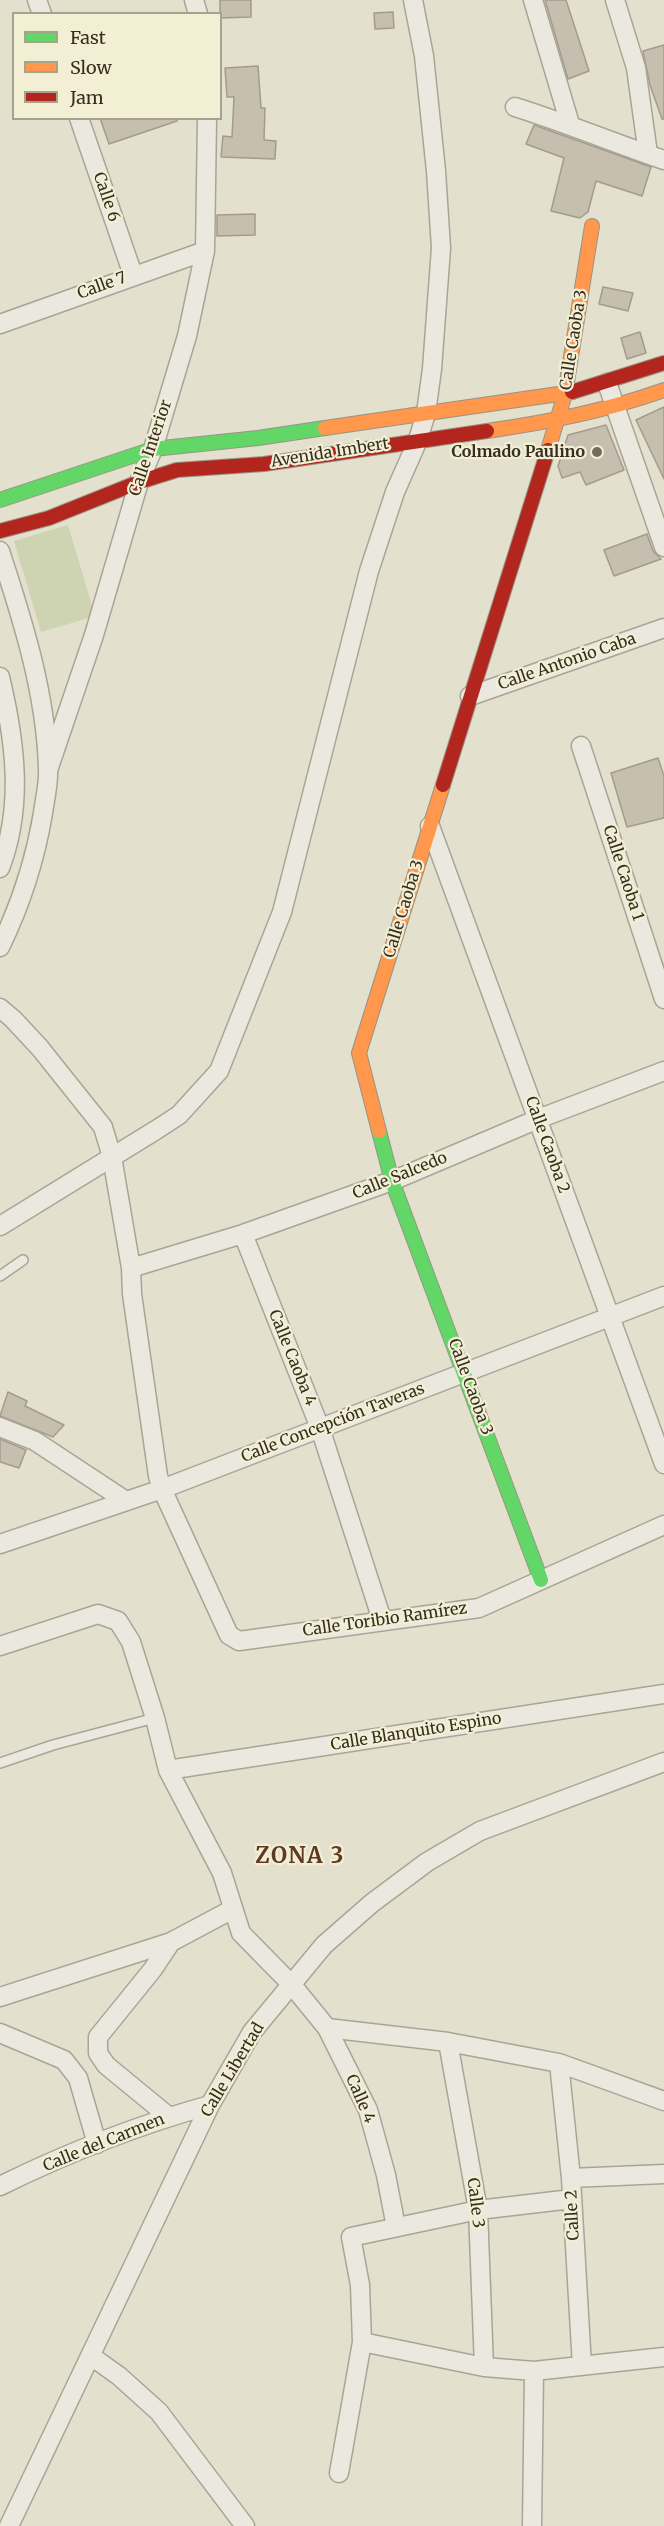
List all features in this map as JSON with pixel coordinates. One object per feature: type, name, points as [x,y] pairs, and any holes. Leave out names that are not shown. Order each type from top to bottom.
[{"type":"street","points":[[0,1226],[179,1115],[219,1071],[282,912],[369,571],[395,492],[418,440],[426,413],[432,369],[441,248],[436,171],[424,56],[413,0]]},
{"type":"street","points":[[532,0],[570,124]]},
{"type":"street","points":[[615,0],[636,68],[656,157]]},
{"type":"street","points":[[515,107],[570,124],[656,157]]},
{"type":"street","name":"Calle 6","points":[[80,120],[133,275]]},
{"type":"street","name":"Calle Interior","points":[[48,770],[94,635],[139,482],[153,449],[188,336],[205,251],[207,120]]},
{"type":"street","name":"Calle Caoba 3","points":[[541,1580],[392,1181],[359,1053],[555,421],[566,394],[592,226]]},
{"type":"street","name":"Calle 7","points":[[0,324],[205,251]]},
{"type":"street","name":"Avenida Imbert","points":[[0,500],[153,449],[258,438],[566,394],[607,383],[664,363]]},
{"type":"street","points":[[607,383],[664,546]]},
{"type":"street","name":"Avenida Imbert","points":[[0,531],[49,518],[139,482],[177,470],[264,464],[555,421],[615,407],[664,390]]},
{"type":"street","points":[[0,551],[33,663],[44,717],[48,770],[37,849],[18,909],[0,947]]},
{"type":"street","name":"Calle Antonio Caba","points":[[470,696],[664,628]]},
{"type":"street","points":[[0,676],[11,722],[15,764],[15,807],[6,854],[0,868]]},
{"type":"street","name":"Calle Caoba 1","points":[[581,746],[664,999]]},
{"type":"street","name":"Calle Caoba 2","points":[[430,825],[664,1464]]},
{"type":"street","points":[[0,1008],[40,1048],[103,1127],[112,1157],[131,1268],[132,1294],[162,1490]]},
{"type":"street","name":"Calle Salcedo","points":[[131,1268],[243,1234],[392,1181],[538,1119],[664,1071]]},
{"type":"street","name":"Calle Caoba 4","points":[[243,1234],[320,1428],[382,1620]]},
{"type":"street","name":"Calle Concepción Taveras","points":[[0,1544],[162,1490],[664,1296]]},
{"type":"street","points":[[0,1427],[35,1441],[126,1501]]},
{"type":"street","name":"Calle Toribio Ramírez","points":[[162,1490],[229,1635],[239,1641],[478,1608],[664,1525]]},
{"type":"street","name":"Calle 4","points":[[0,1646],[98,1614],[118,1621],[131,1642],[155,1718],[168,1770],[222,1873],[240,1933],[292,1985],[327,2028],[368,2110],[386,2175],[396,2227]]},
{"type":"street","name":"Calle Blanquito Espino","points":[[168,1770],[664,1694]]},
{"type":"street","name":"Calle Libertad","points":[[9,2526],[210,2105],[252,2032],[324,1945],[372,1903],[427,1862],[480,1832],[664,1762]]},
{"type":"street","points":[[0,1997],[171,1942],[233,1909]]},
{"type":"street","points":[[168,2116],[106,2065],[98,2053],[98,2037],[153,1969],[171,1942]]},
{"type":"street","points":[[327,2028],[448,2042],[559,2064],[664,2101]]},
{"type":"street","points":[[0,2033],[64,2060],[78,2078],[97,2144]]},
{"type":"street","name":"Calle 3","points":[[448,2042],[478,2210],[484,2367]]},
{"type":"street","name":"Calle 2","points":[[559,2064],[571,2178],[582,2367]]},
{"type":"street","name":"Calle del Carmen","points":[[4,2180],[168,2116],[210,2105]]},
{"type":"street","points":[[571,2178],[664,2174]]},
{"type":"street","points":[[339,2473],[362,2342],[360,2285],[351,2237],[478,2210],[572,2199]]},
{"type":"street","points":[[362,2342],[484,2367],[534,2371],[664,2357]]},
{"type":"street","points":[[91,2356],[119,2376],[159,2412],[245,2526]]},
{"type":"street","points":[[532,2526],[534,2371]]},
{"type":"lane","points":[[0,1276],[23,1260]]},
{"type":"lane","points":[[0,1763],[53,1745],[155,1718]]},
{"type":"green space","points":[[68,525],[95,616],[41,632],[14,541]]},
{"type":"building","points":[[220,0],[251,0],[251,17],[222,18],[222,12],[220,12]]},
{"type":"building","points":[[545,0],[566,0],[589,71],[568,79]]},
{"type":"building","points":[[393,12],[394,28],[375,29],[374,13]]},
{"type":"building","points":[[664,45],[664,119],[662,119],[650,85],[643,51]]},
{"type":"building","points":[[258,66],[261,108],[265,108],[264,140],[276,141],[275,159],[221,157],[223,136],[232,137],[234,97],[227,97],[225,68]]},
{"type":"building","points":[[101,120],[177,120],[177,121],[109,144]]},
{"type":"building","points":[[534,125],[651,167],[642,196],[596,181],[588,212],[580,218],[551,211],[564,158],[526,144]]},
{"type":"building","points":[[255,214],[255,235],[217,236],[217,215]]},
{"type":"building","points":[[603,287],[633,293],[628,311],[599,304]]},
{"type":"building","points":[[640,332],[646,353],[627,359],[621,338]]},
{"type":"building","points":[[664,407],[664,479],[636,420]]},
{"type":"building","name":"Colmado Paulino","points":[[606,425],[624,470],[586,485],[580,472],[562,478],[558,466],[568,435]]},
{"type":"building","points":[[647,534],[653,551],[661,559],[614,576],[604,550]]},
{"type":"building","points":[[658,758],[664,776],[664,818],[627,827],[611,773]]},
{"type":"building","points":[[8,1392],[27,1401],[25,1406],[64,1425],[53,1437],[0,1416]]},
{"type":"building","points":[[0,1439],[26,1450],[19,1468],[0,1462]]},
{"type":"traffic: fast","points":[[0,500],[153,449],[258,438],[325,428]]},
{"type":"traffic: fast","points":[[379,1131],[392,1181],[541,1580]]},
{"type":"traffic: slow","points":[[548,450],[565,394],[592,226]]},
{"type":"traffic: slow","points":[[487,431],[577,415],[664,390]]},
{"type":"traffic: slow","points":[[325,428],[572,392]]},
{"type":"traffic: slow","points":[[379,1131],[359,1053],[443,785]]},
{"type":"traffic: jam","points":[[572,392],[664,363]]},
{"type":"traffic: jam","points":[[0,531],[49,518],[139,482],[177,470],[264,464],[487,431]]},
{"type":"traffic: jam","points":[[443,785],[548,450]]},
{"type":"place","name":"Colmado Paulino","points":[[597,452]]},
{"type":"district","name":"ZONA 3","points":[[300,1857]]}]
